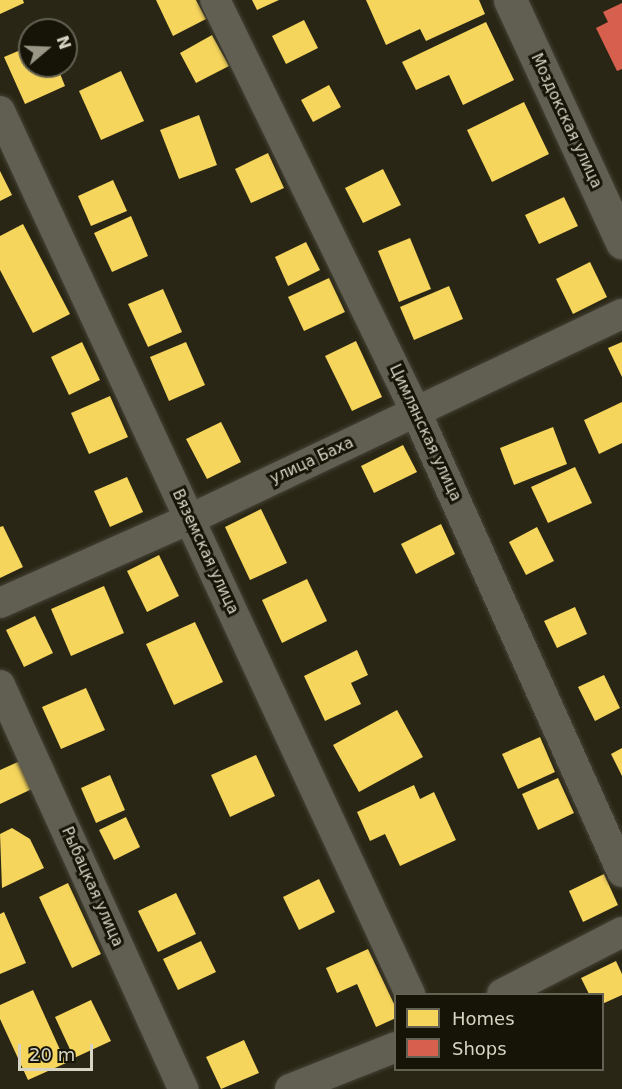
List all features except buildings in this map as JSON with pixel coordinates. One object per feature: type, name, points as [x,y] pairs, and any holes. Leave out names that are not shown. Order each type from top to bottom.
[{"type":"main road","name":"Моздокская улица","points":[[510,0],[622,242]]},
{"type":"street","name":"Цимлянская улица","points":[[215,0],[416,412],[622,872]]},
{"type":"street","name":"Вяземская улица","points":[[0,111],[410,993]]},
{"type":"street","name":"улица Баха","points":[[0,603],[190,519],[622,314]]},
{"type":"street","name":"Рыбацкая улица","points":[[0,685],[183,1089]]},
{"type":"street","points":[[504,993],[622,932]]},
{"type":"street","points":[[290,1089],[394,1048]]}]
